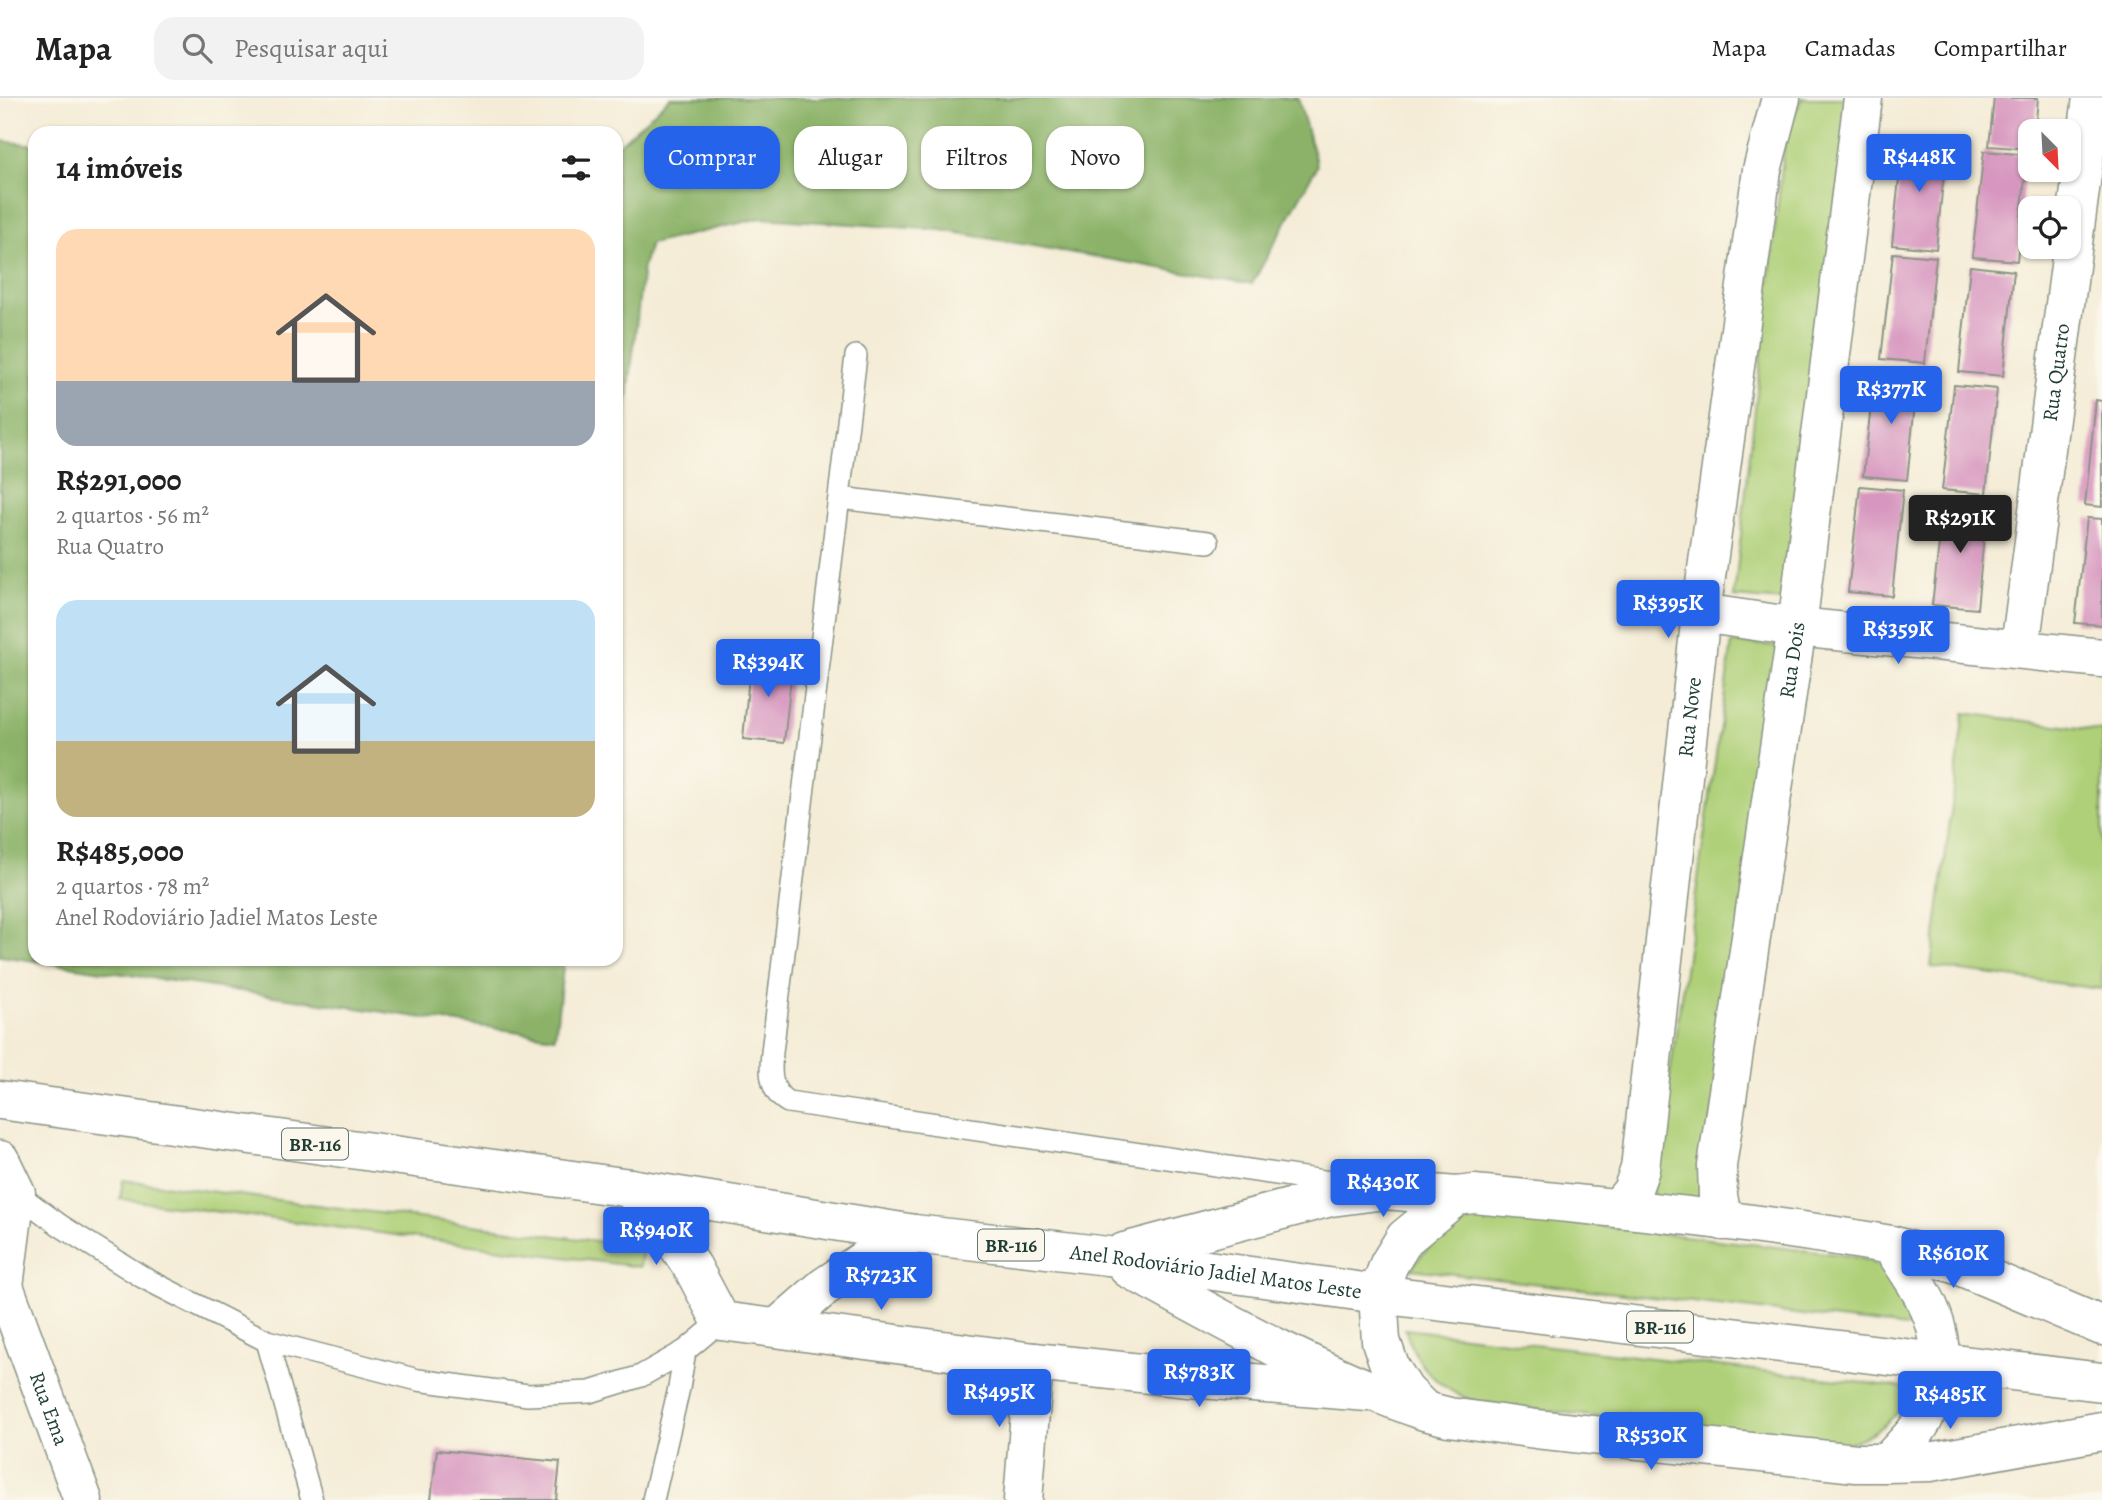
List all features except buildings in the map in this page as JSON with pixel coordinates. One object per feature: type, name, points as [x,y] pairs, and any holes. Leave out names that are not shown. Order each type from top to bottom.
[{"type":"main road","name":"Rua Nove","points":[[1618,1208],[1632,1191],[1640,1169],[1701,613],[1762,170],[1780,98]]},
{"type":"main road","name":"Rua Dois","points":[[1723,1221],[1718,1196],[1717,1166],[1797,627],[1863,98]]},
{"type":"main road","name":"Rua Quatro","points":[[2020,648],[2092,98]]},
{"type":"main road","points":[[1701,613],[1797,627],[2102,658]]},
{"type":"main road","name":"Anel Rodoviário Jadiel Matos Leste","points":[[0,1100],[630,1188],[914,1234],[1108,1256],[1378,1294],[2102,1382]]},
{"type":"main road","name":"Rua Ema","points":[[8,1177],[2,1286],[83,1500]]},
{"type":"main road","points":[[630,1188],[666,1228],[721,1321],[1034,1362],[1189,1378],[1371,1392]]},
{"type":"main road","points":[[1108,1256],[1331,1197],[1385,1190],[1456,1196],[1474,1194],[1825,1233],[1891,1245],[1955,1264],[2102,1326]]},
{"type":"main road","points":[[1424,1411],[1405,1391],[1391,1367],[1381,1340],[1378,1294],[1389,1264],[1405,1238],[1456,1196]]},
{"type":"main road","points":[[777,1328],[824,1287],[867,1258],[914,1234]]},
{"type":"main road","points":[[1887,1463],[1916,1431],[1932,1403],[1941,1362],[1938,1327],[1891,1245]]},
{"type":"main road","points":[[1108,1256],[1232,1326],[1371,1392],[1449,1417],[1856,1463],[1930,1462],[2102,1431]]},
{"type":"main road","points":[[1023,1500],[1034,1362]]},
{"type":"lane","points":[[856,356],[775,1027],[771,1081],[779,1097],[801,1104],[1385,1190]]},
{"type":"lane","points":[[840,498],[1208,542]]},
{"type":"lane","points":[[8,1177],[61,1226],[144,1278],[267,1341],[418,1380],[528,1395],[590,1392],[641,1376],[685,1350],[721,1321]]},
{"type":"lane","points":[[267,1341],[312,1500]]},
{"type":"lane","points":[[653,1500],[685,1350]]},
{"type":"green space","points":[[670,98],[1298,98],[1317,166],[1252,284],[941,230],[761,218],[650,244],[643,266],[623,439],[623,141]]},
{"type":"green space","points":[[1802,98],[1851,98],[1783,601],[1734,597],[1786,131]]},
{"type":"green space","points":[[0,141],[28,144],[28,960],[0,956]]},
{"type":"green space","points":[[1732,643],[1780,646],[1699,1205],[1652,1199]]},
{"type":"green space","points":[[1964,713],[2102,731],[2102,989],[1931,967]]},
{"type":"green space","points":[[69,966],[563,966],[555,1037]]},
{"type":"green space","points":[[123,1180],[643,1247],[640,1267],[120,1199]]},
{"type":"green space","points":[[1490,1213],[1851,1256],[1869,1261],[1885,1270],[1923,1329],[1411,1269],[1427,1249],[1445,1233],[1466,1221]]},
{"type":"green space","points":[[1405,1329],[1917,1389],[1901,1409],[1883,1425],[1863,1438],[1838,1446],[1477,1402],[1451,1391],[1431,1375],[1416,1355]]}]
